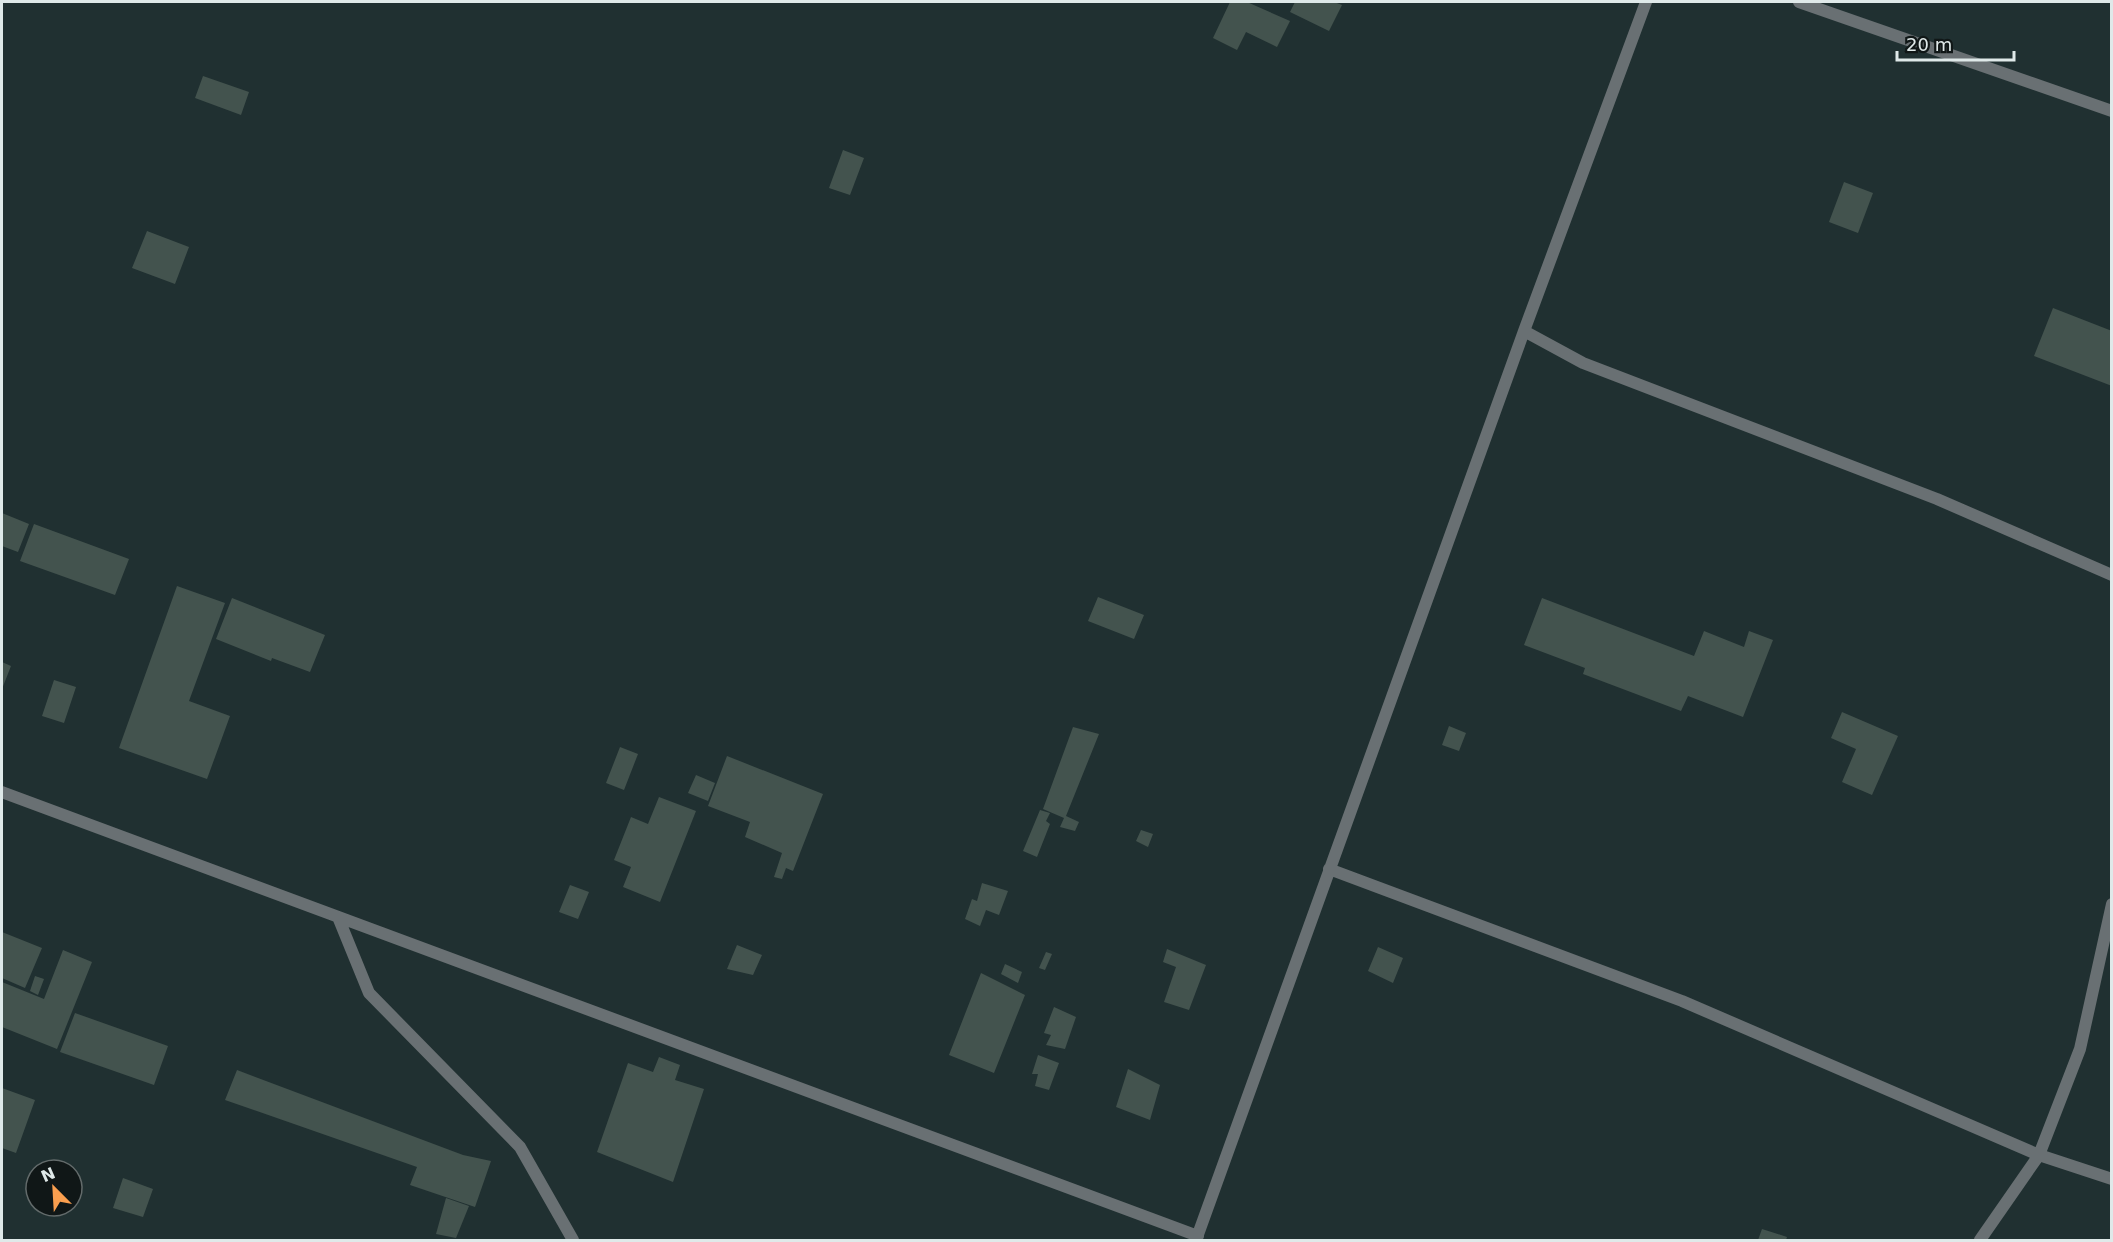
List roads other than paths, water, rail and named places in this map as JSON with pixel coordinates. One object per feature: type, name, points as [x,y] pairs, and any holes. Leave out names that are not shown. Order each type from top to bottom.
[{"type":"street","points":[[2,792],[1197,1238],[1524,331],[1646,2]]},
{"type":"street","points":[[1798,2],[2112,111]]},
{"type":"street","points":[[1524,331],[1583,363],[1937,499],[2112,575]]},
{"type":"street","points":[[1329,869],[1682,1001],[2039,1155],[2112,1179]]},
{"type":"street","points":[[1980,1240],[2039,1155],[2080,1048],[2112,904]]},
{"type":"street","points":[[338,917],[369,993],[520,1147],[573,1240]]}]
